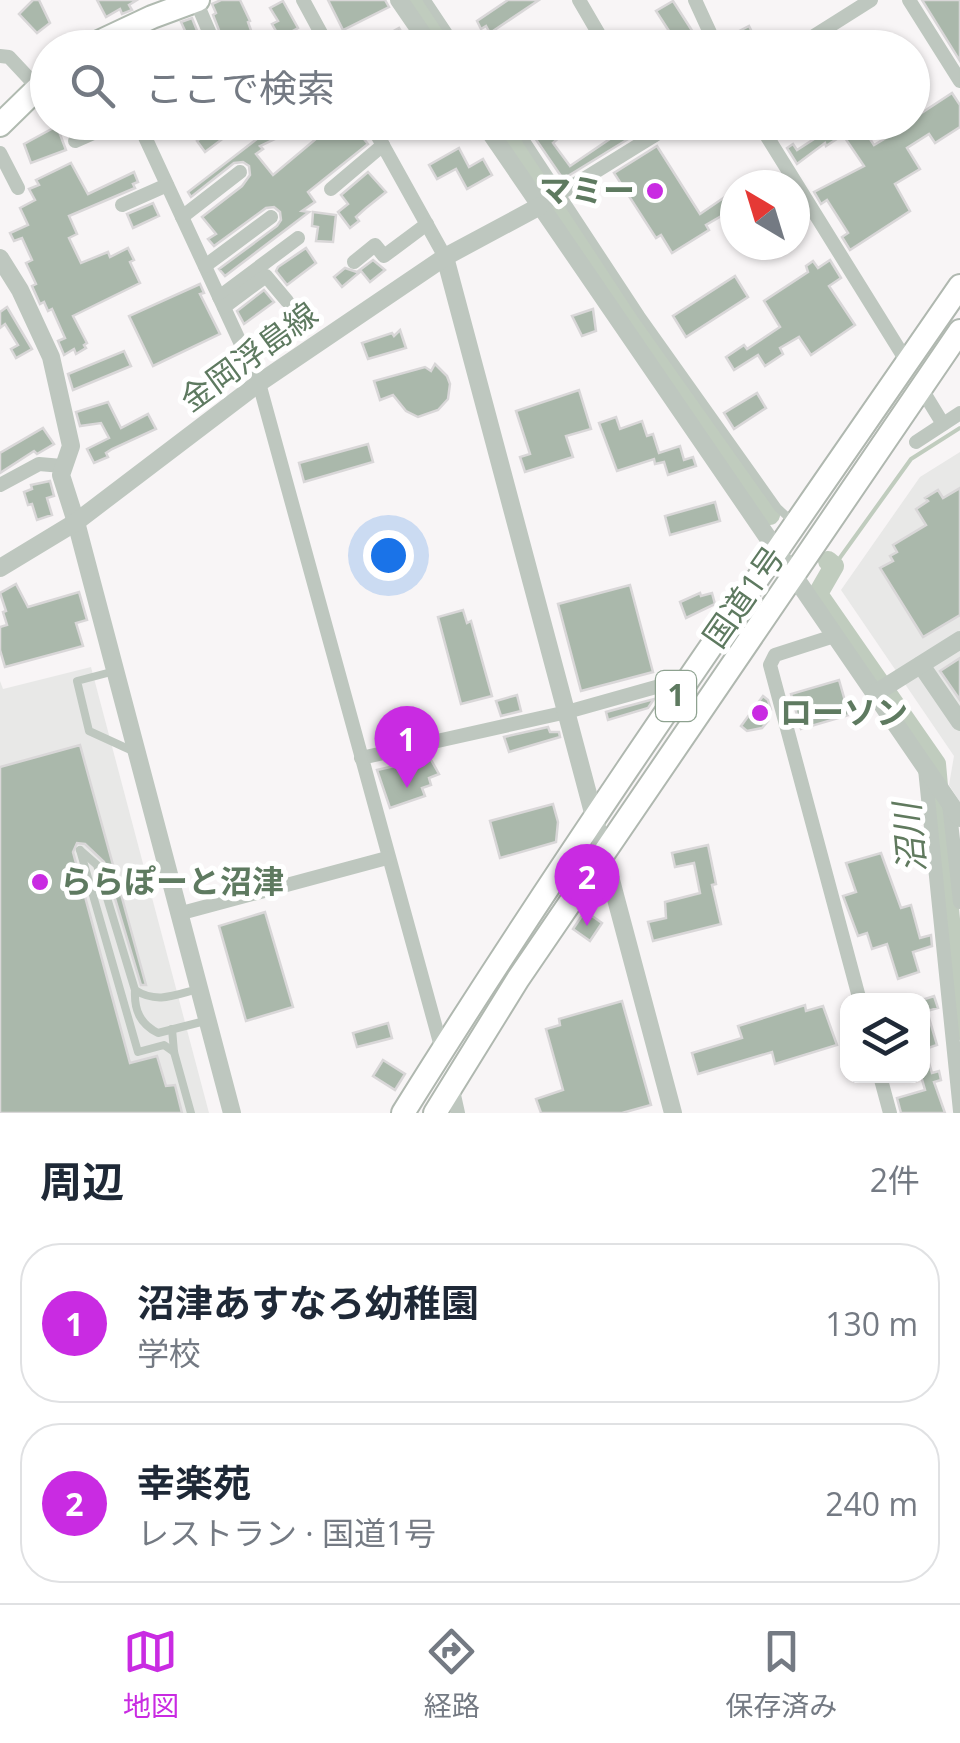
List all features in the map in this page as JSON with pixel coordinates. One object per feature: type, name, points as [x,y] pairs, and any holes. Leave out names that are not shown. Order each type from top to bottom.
[{"type":"main road","points":[[117,30],[147,8],[197,0]]},
{"type":"main road","points":[[0,125],[30,96]]},
{"type":"main road","name":"国道1号","points":[[404,1113],[592,820],[960,286]]},
{"type":"main road","name":"国道1号","points":[[435,1113],[518,979],[960,331]]},
{"type":"street","points":[[197,0],[209,30]]},
{"type":"street","points":[[303,0],[319,30]]},
{"type":"street","points":[[399,0],[420,30]]},
{"type":"street","points":[[579,0],[596,30]]},
{"type":"street","points":[[695,0],[709,30]]},
{"type":"street","points":[[823,30],[870,0]]},
{"type":"street","points":[[908,0],[927,30]]},
{"type":"street","points":[[930,34],[960,81]]},
{"type":"street","points":[[0,56],[9,57],[30,73]]},
{"type":"street","points":[[146,140],[260,383],[442,1051]]},
{"type":"street","points":[[379,140],[445,257],[673,1113]]},
{"type":"street","points":[[495,140],[960,818]]},
{"type":"street","points":[[540,206],[635,140]]},
{"type":"street","points":[[768,140],[784,170]]},
{"type":"street","points":[[331,190],[382,145]]},
{"type":"street","points":[[0,153],[18,188]]},
{"type":"street","points":[[182,217],[240,172]]},
{"type":"street","points":[[122,205],[167,185]]},
{"type":"street","name":"金岡浮島線","points":[[0,568],[76,522],[260,383],[445,257],[540,206]]},
{"type":"street","points":[[810,212],[907,362]]},
{"type":"street","points":[[205,266],[270,216]]},
{"type":"street","points":[[363,230],[384,256],[427,224]]},
{"type":"street","points":[[222,302],[298,238]]},
{"type":"street","points":[[354,262],[374,245]]},
{"type":"street","points":[[0,258],[20,290],[51,358],[71,446],[61,476],[232,1113]]},
{"type":"street","points":[[222,302],[266,276],[287,301]]},
{"type":"street","points":[[921,388],[943,424]]},
{"type":"street","points":[[916,442],[960,413]]},
{"type":"street","points":[[0,485],[39,464],[62,466]]},
{"type":"street","points":[[834,636],[776,655],[770,665],[858,993]]},
{"type":"street","points":[[874,694],[960,640]]},
{"type":"street","points":[[921,664],[960,722]]},
{"type":"street","points":[[361,758],[567,712],[688,678]]},
{"type":"street","points":[[928,771],[960,1112]]},
{"type":"street","points":[[947,800],[960,902]]},
{"type":"street","points":[[178,914],[387,858]]},
{"type":"street","points":[[882,1083],[890,1113]]},
{"type":"street","points":[[452,1086],[458,1113]]},
{"type":"lane","points":[[427,0],[447,30]]},
{"type":"lane","points":[[526,140],[710,414],[778,508],[795,523]]},
{"type":"lane","points":[[115,671],[77,681],[89,732],[136,752]]},
{"type":"lane","points":[[174,1052],[164,1045],[138,1052],[80,850],[97,865],[135,990],[134,1003],[147,1027],[158,1032],[207,1020]]},
{"type":"lane","points":[[135,990],[147,998],[162,999],[199,988]]},
{"type":"lane","points":[[172,1029],[174,1052],[191,1113]]},
{"type":"shaded area","points":[[960,452],[960,802],[949,785],[954,756],[841,590],[920,477]]},
{"type":"shaded area","name":"ららぽーと沼津","points":[[91,667],[209,1113],[0,1113],[0,681],[3,689]]},
{"type":"building","points":[[33,0],[39,0],[50,23],[34,30],[19,14]]},
{"type":"building","points":[[97,0],[137,0],[129,5],[132,10],[122,14],[120,9],[106,17]]},
{"type":"building","points":[[240,0],[251,30],[219,30],[212,4]]},
{"type":"building","points":[[328,0],[385,0],[389,7],[343,30]]},
{"type":"building","points":[[508,0],[539,0],[494,30],[486,26],[481,29],[477,21]]},
{"type":"building","points":[[922,0],[960,0],[960,61]]},
{"type":"building","points":[[283,1],[298,28],[275,30],[272,24],[278,21],[270,8]]},
{"type":"building","points":[[673,1],[692,30],[668,30],[656,11]]},
{"type":"building","points":[[192,18],[197,30],[185,30],[181,22]]},
{"type":"building","points":[[952,93],[960,105],[960,127],[935,143],[930,136],[930,107]]},
{"type":"building","points":[[31,140],[62,140],[66,150],[31,163],[24,144]]},
{"type":"building","points":[[198,140],[221,140],[205,152]]},
{"type":"building","points":[[256,140],[273,140],[260,146],[263,149],[256,154],[273,175],[315,140],[365,140],[368,144],[308,192],[315,202],[302,211],[309,212],[225,276],[219,269],[277,226],[280,212],[274,207],[266,208],[214,246],[208,239],[216,234],[202,217],[242,186],[250,175],[249,166],[234,163],[191,197],[188,192]]},
{"type":"building","points":[[536,140],[556,140],[553,143],[570,166],[608,140],[627,140],[563,179]]},
{"type":"building","points":[[812,140],[835,140],[797,164],[787,148],[793,144],[797,150]]},
{"type":"building","points":[[846,140],[871,140],[874,145],[882,140],[920,140],[907,148],[920,169],[895,184],[910,211],[850,250],[842,237],[848,233],[827,200],[821,204],[814,192],[864,166]]},
{"type":"building","points":[[657,146],[700,214],[720,200],[720,217],[706,225],[709,230],[672,253],[661,235],[656,238],[614,173]]},
{"type":"building","points":[[459,148],[469,167],[483,159],[492,175],[467,189],[456,169],[437,179],[429,165]]},
{"type":"building","points":[[71,163],[88,194],[134,172],[138,182],[133,184],[135,188],[69,216],[77,234],[69,238],[81,263],[108,252],[110,257],[128,248],[140,283],[73,316],[86,348],[64,355],[58,341],[65,338],[52,309],[48,311],[44,302],[40,304],[32,286],[36,284],[26,263],[32,260],[22,238],[14,241],[10,233],[28,225],[20,208],[35,200],[29,189],[39,185],[36,180]]},
{"type":"building","points":[[368,172],[386,192],[356,217],[359,221],[350,228],[338,212],[348,204],[341,195]]},
{"type":"building","points":[[153,203],[159,216],[133,228],[127,214]]},
{"type":"building","points":[[313,212],[336,215],[333,242],[316,241],[318,227],[312,226]]},
{"type":"building","points":[[306,248],[316,263],[287,285],[276,271],[278,267]]},
{"type":"building","points":[[373,260],[385,270],[370,282],[361,271],[342,287],[334,277],[345,268],[357,272]]},
{"type":"building","points":[[830,260],[841,278],[829,286],[855,325],[811,355],[799,337],[780,348],[783,354],[765,366],[758,355],[734,370],[726,357],[744,345],[747,349],[780,327],[764,301],[808,272],[806,266],[813,261],[818,268]]},
{"type":"building","points":[[735,276],[748,297],[686,337],[673,316]]},
{"type":"building","points":[[200,284],[204,293],[200,294],[220,334],[153,366],[129,316]]},
{"type":"building","points":[[264,290],[274,302],[244,324],[237,311]]},
{"type":"building","points":[[7,307],[32,349],[16,358],[11,349],[18,345],[5,324],[0,328],[0,312]]},
{"type":"building","points":[[593,309],[596,331],[582,336],[572,316]]},
{"type":"building","points":[[400,330],[406,348],[368,359],[362,343],[392,333],[394,336]]},
{"type":"building","points":[[124,351],[131,366],[73,390],[68,374]]},
{"type":"building","points":[[435,364],[450,384],[448,399],[438,410],[418,417],[406,411],[393,395],[380,400],[374,381],[425,367],[431,371]]},
{"type":"building","points":[[579,390],[591,429],[566,436],[573,457],[525,472],[520,457],[530,454],[516,411]]},
{"type":"building","points":[[757,393],[766,408],[734,429],[724,413]]},
{"type":"building","points":[[108,402],[121,428],[148,414],[156,429],[112,449],[106,453],[108,457],[94,463],[87,449],[109,438],[101,423],[80,426],[76,412]]},
{"type":"building","points":[[616,417],[620,429],[642,421],[647,436],[653,434],[659,453],[680,446],[684,460],[693,457],[696,466],[668,475],[664,462],[655,464],[654,459],[617,471],[599,423]]},
{"type":"building","points":[[43,428],[54,444],[37,454],[34,451],[0,473],[0,453]]},
{"type":"building","points":[[368,444],[373,462],[304,482],[299,463]]},
{"type":"building","points":[[50,481],[54,496],[47,498],[52,515],[37,520],[24,492],[32,489],[31,485]]},
{"type":"building","points":[[960,488],[960,615],[923,637],[880,568],[893,561],[890,556],[897,552],[893,545],[926,525],[916,509],[928,501],[925,498],[938,490],[943,498]]},
{"type":"building","points":[[715,502],[720,521],[670,535],[665,516]]},
{"type":"building","points":[[16,584],[28,607],[79,592],[87,620],[76,623],[83,646],[5,667],[0,627],[7,625],[0,593]]},
{"type":"building","points":[[630,585],[653,672],[581,691],[558,604]]},
{"type":"building","points":[[700,593],[712,593],[715,604],[686,618],[680,602]]},
{"type":"building","points":[[463,610],[467,623],[471,621],[492,696],[461,704],[438,617]]},
{"type":"building","points":[[960,658],[960,700],[940,671]]},
{"type":"building","points":[[839,680],[849,715],[801,729],[791,694]]},
{"type":"building","points":[[517,695],[521,711],[501,716],[496,701]]},
{"type":"building","name":"ローソン","points":[[763,696],[771,710],[765,718],[768,721],[762,728],[747,731],[741,726]]},
{"type":"building","points":[[654,699],[648,708],[608,720],[606,712]]},
{"type":"building","points":[[548,727],[550,732],[559,732],[560,737],[509,752],[504,737]]},
{"type":"building","name":"ららぽーと沼津","points":[[80,745],[146,985],[141,985],[104,862],[85,844],[77,843],[73,852],[130,1063],[157,1056],[166,1086],[175,1085],[182,1113],[0,1113],[0,767]]},
{"type":"building","points":[[430,758],[439,774],[429,778],[431,785],[422,788],[425,796],[390,808],[377,770]]},
{"type":"building","points":[[553,804],[558,822],[556,842],[500,858],[490,821]]},
{"type":"building","points":[[708,845],[721,924],[653,941],[648,922],[666,918],[665,902],[700,893],[694,863],[675,867],[672,853]]},
{"type":"building","points":[[881,853],[901,908],[911,905],[920,938],[931,935],[932,946],[913,952],[919,972],[898,979],[887,944],[872,949],[867,933],[858,936],[843,896],[856,892],[846,863]]},
{"type":"building","points":[[585,911],[602,923],[590,941],[573,929]]},
{"type":"building","points":[[265,912],[293,1007],[246,1021],[219,926]]},
{"type":"building","points":[[934,996],[938,1008],[930,1010],[930,997]]},
{"type":"building","points":[[622,1001],[651,1105],[622,1113],[541,1113],[536,1099],[563,1090],[546,1029],[560,1025],[559,1019]]},
{"type":"building","points":[[805,1005],[806,1011],[823,1006],[837,1045],[775,1064],[772,1052],[698,1074],[692,1053],[742,1038],[738,1026]]},
{"type":"building","points":[[930,1021],[937,1045],[930,1047]]},
{"type":"building","points":[[388,1023],[392,1038],[357,1047],[353,1033]]},
{"type":"building","points":[[383,1060],[405,1074],[395,1090],[373,1076]]},
{"type":"building","points":[[930,1066],[932,1073],[939,1071],[941,1080],[934,1082],[945,1113],[901,1113],[897,1098],[925,1090],[923,1083],[930,1083]]},
{"type":"waterway","name":"沼川","points":[[413,0],[434,30]]},
{"type":"waterway","name":"沼川","points":[[510,140],[770,515]]},
{"type":"waterway","points":[[834,566],[911,459],[960,428]]},
{"type":"waterway","name":"沼川","points":[[828,561],[834,566],[820,597],[936,764],[960,1030]]},
{"type":"place","name":"マミー","points":[[655,191]]},
{"type":"place","name":"ローソン","points":[[760,713]]},
{"type":"place","name":"沼津あすなろ幼稚園","points":[[407,788]]},
{"type":"place","name":"ららぽーと沼津","points":[[40,882]]},
{"type":"place","name":"幸楽苑","points":[[587,926]]}]
